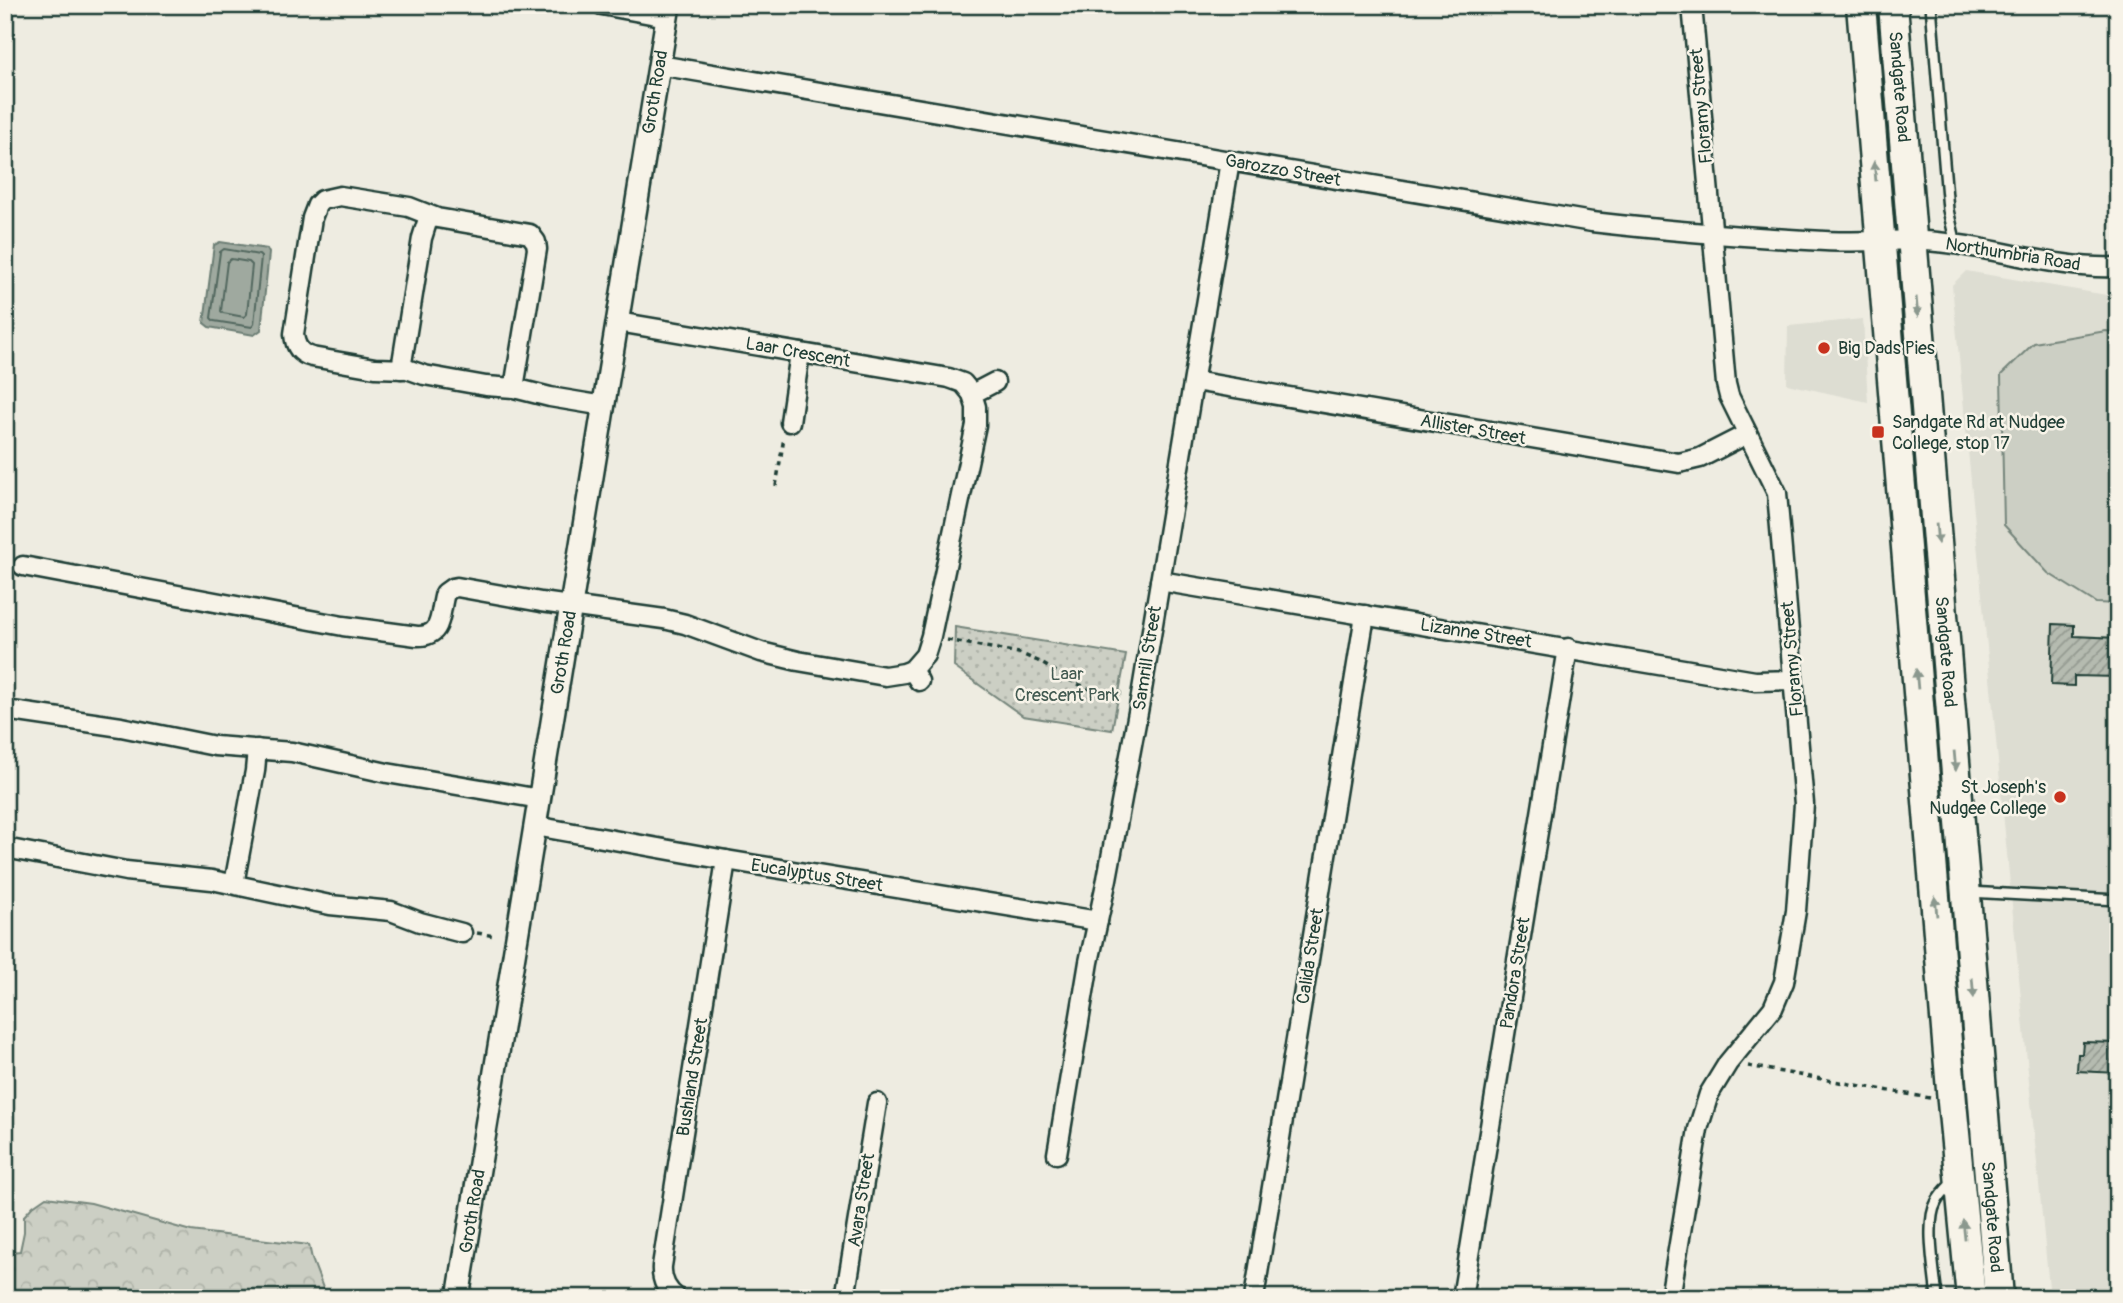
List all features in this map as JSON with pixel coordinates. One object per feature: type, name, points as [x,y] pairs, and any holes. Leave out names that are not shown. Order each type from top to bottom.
[{"type":"highway","name":"Sandgate Road","points":[[1861,5],[1971,1298]]},
{"type":"highway","name":"Sandgate Road","points":[[1893,5],[1999,1298]]},
{"type":"street","points":[[602,5],[668,11]]},
{"type":"street","name":"Floramy Street","points":[[1670,1298],[1698,1129],[1709,1094],[1728,1063],[1773,1008],[1784,982],[1796,911],[1804,804],[1777,493],[1729,396],[1726,384],[1692,5]]},
{"type":"street","name":"Groth Road","points":[[458,1298],[668,11]]},
{"type":"street","name":"Garozzo Street","points":[[659,65],[1592,222],[1828,241],[1911,240]]},
{"type":"street","name":"Samrill Street","points":[[1057,1154],[1087,975],[1141,696],[1230,161]]},
{"type":"street","points":[[514,388],[537,249],[530,234],[429,216],[409,207],[340,196],[322,200],[317,205],[312,218],[294,334],[296,345],[303,353],[312,358],[375,368],[401,369],[604,406]]},
{"type":"street","points":[[401,369],[422,238],[429,216]]},
{"type":"street","name":"Northumbria Road","points":[[1911,240],[1956,244],[2079,265],[2117,266]]},
{"type":"street","name":"Laar Crescent","points":[[618,322],[949,378],[963,383],[972,394]]},
{"type":"street","points":[[790,422],[800,353]]},
{"type":"street","name":"Allister Street","points":[[1194,381],[1679,463],[1700,458],[1747,434]]},
{"type":"street","points":[[23,566],[331,624],[417,636],[434,632],[439,623],[445,593],[452,588],[664,619],[761,652],[798,661],[884,676],[904,673],[915,676],[931,636],[976,425],[976,407],[972,394],[995,382]]},
{"type":"street","name":"Lizanne Street","points":[[1160,580],[1755,681],[1793,680]]},
{"type":"street","name":"Calida Street","points":[[1254,1298],[1365,615]]},
{"type":"street","name":"Pandora Street","points":[[1462,1298],[1568,648]]},
{"type":"street","points":[[12,711],[121,727],[215,746],[292,752],[387,774],[540,799]]},
{"type":"street","points":[[234,884],[257,749]]},
{"type":"street","name":"Eucalyptus Street","points":[[536,826],[1098,921]]},
{"type":"street","points":[[5,848],[126,870],[234,884],[330,905],[391,911],[462,933]]},
{"type":"street","name":"Bushland Street","points":[[673,1295],[663,1280],[662,1266],[726,860]]},
{"type":"street","name":"Avara Street","points":[[845,1298],[877,1102]]},
{"type":"lane","points":[[1931,5],[1948,210],[1956,244]]},
{"type":"lane","points":[[1965,892],[2118,900]]},
{"type":"lane","name":"Sandgate Road","points":[[1937,1298],[1931,1234],[1932,1212],[1945,1190],[1959,1177]]},
{"type":"path","points":[[776,486],[782,442],[790,422]]},
{"type":"path","points":[[931,636],[1019,653],[1093,690],[1141,696]]},
{"type":"path","points":[[1728,1063],[1932,1099]]},
{"type":"shaded area","name":"St Joseph's Nudgee College","points":[[1966,271],[2118,297],[2118,1298],[2050,1298],[1952,285]]},
{"type":"shaded area","points":[[1863,319],[1868,402],[1787,384],[1788,326]]},
{"type":"green space","points":[[2106,331],[2118,333],[2118,604],[2096,603],[2048,573],[2004,525],[2001,375],[2034,343]]},
{"type":"green space","name":"Laar Crescent Park","points":[[955,627],[1126,655],[1112,730],[1023,716],[954,667]]},
{"type":"green space","points":[[46,1197],[91,1203],[191,1231],[309,1245],[326,1296],[5,1298],[5,1247],[11,1252],[20,1251],[24,1216]]},
{"type":"water","points":[[220,242],[267,249],[269,253],[261,330],[254,335],[209,327],[204,323],[214,245]]},
{"type":"building","points":[[2053,624],[2074,625],[2074,636],[2118,638],[2118,677],[2074,676],[2074,686],[2051,685]]},
{"type":"building","points":[[2083,1042],[2118,1043],[2118,1073],[2077,1071],[2078,1054],[2082,1054]]},
{"type":"place","name":"Big Dads Pies","points":[[1824,348]]},
{"type":"place","name":"Sandgate Rd at Nudgee College, stop 17","points":[[1878,432]]},
{"type":"place","name":"St Joseph's Nudgee College","points":[[2060,797]]}]
